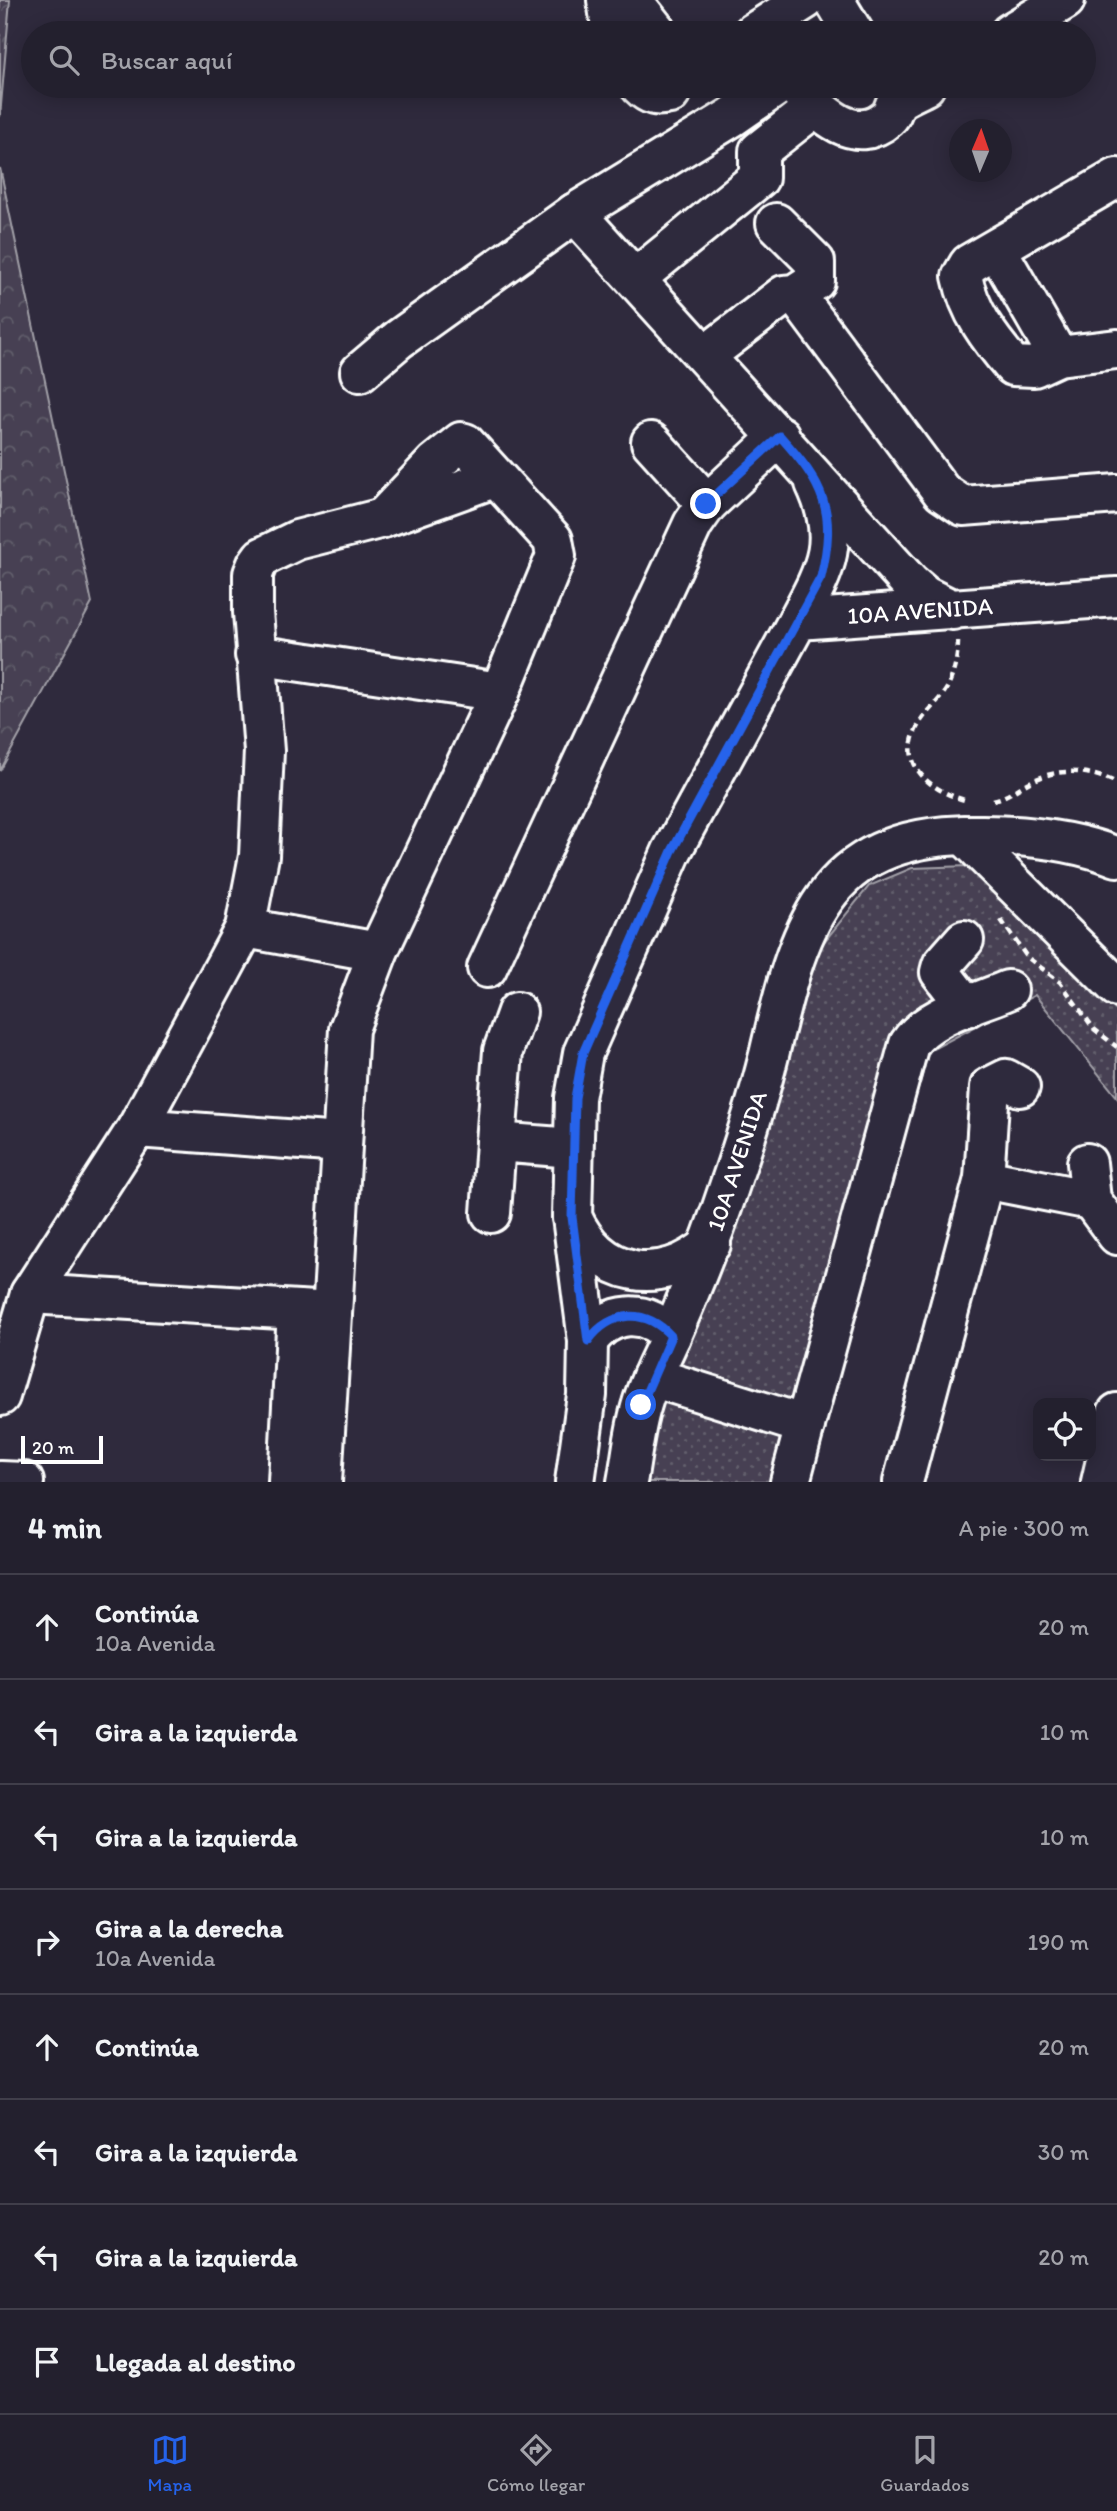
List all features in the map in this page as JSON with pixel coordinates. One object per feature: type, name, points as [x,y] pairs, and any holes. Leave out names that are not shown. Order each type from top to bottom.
[{"type":"street","points":[[607,0],[610,21]]},
{"type":"street","points":[[632,0],[649,21]]},
{"type":"street","points":[[773,21],[805,0]]},
{"type":"street","points":[[834,0],[847,21]]},
{"type":"street","points":[[1030,21],[1065,0]]},
{"type":"street","points":[[360,372],[399,339],[575,213],[760,98]]},
{"type":"street","points":[[759,151],[804,98]]},
{"type":"street","points":[[806,98],[843,127],[856,129],[869,128],[888,118],[898,98]]},
{"type":"street","points":[[636,278],[759,178],[759,151],[732,117]]},
{"type":"street","points":[[1117,178],[969,264],[962,276],[965,295],[987,335],[1013,366],[1034,367],[1058,356],[1117,349]]},
{"type":"street","points":[[575,213],[780,436],[910,583],[925,596],[956,610]]},
{"type":"street","points":[[706,355],[784,295],[794,295],[815,281],[815,262],[776,223]]},
{"type":"street","points":[[997,250],[1058,356]]},
{"type":"street","points":[[794,295],[942,492],[963,506],[1117,494]]},
{"type":"street","points":[[487,968],[680,550],[706,504],[780,436]]},
{"type":"street","points":[[0,1396],[30,1294],[136,1128],[245,928],[259,856],[264,751],[255,655],[253,574],[262,557],[297,540],[383,518],[435,463],[461,442],[468,444],[494,478],[556,547],[556,556],[500,692],[378,952],[348,1029],[341,1143],[288,1482]]},
{"type":"street","points":[[651,442],[706,504]]},
{"type":"street","points":[[575,1482],[587,1395],[588,1341],[572,1217],[575,1098],[583,1053],[672,851],[821,577],[829,543],[828,511],[807,466]]},
{"type":"street","name":"10A AVENIDA","points":[[798,620],[1117,597]]},
{"type":"street","points":[[255,655],[500,692]]},
{"type":"street","points":[[971,819],[1117,987]]},
{"type":"street","name":"10A AVENIDA","points":[[627,1482],[641,1405],[710,1244],[759,1095],[797,948],[818,906],[850,872],[887,849],[971,819],[1117,858]]},
{"type":"street","points":[[245,928],[378,952]]},
{"type":"street","points":[[964,940],[942,965],[940,972],[967,1007]]},
{"type":"street","points":[[790,1482],[909,1044],[917,1032],[932,1022],[1008,990]]},
{"type":"street","points":[[491,1213],[503,1051],[517,1012]]},
{"type":"street","points":[[903,1482],[984,1179],[990,1087],[1006,1079],[1020,1087]]},
{"type":"street","points":[[136,1128],[341,1143]]},
{"type":"street","points":[[496,1142],[573,1148]]},
{"type":"street","points":[[984,1179],[1089,1182],[1117,1235]]},
{"type":"street","points":[[572,1217],[592,1248],[607,1260],[634,1270],[662,1271],[680,1266],[710,1244]]},
{"type":"street","points":[[30,1294],[314,1311]]},
{"type":"street","points":[[314,1311],[322,1482]]},
{"type":"street","points":[[588,1341],[605,1323],[628,1315],[652,1320],[671,1336]]},
{"type":"street","points":[[652,1377],[805,1425]]},
{"type":"street","points":[[1101,1482],[1117,1414]]},
{"type":"street","points":[[0,1481],[24,1482]]},
{"type":"path","points":[[956,610],[954,667],[947,688],[918,725],[911,741],[910,759],[920,776],[955,798],[971,819]]},
{"type":"path","points":[[989,801],[1061,771],[1084,772],[1117,783]]},
{"type":"path","points":[[998,915],[1027,957],[1060,982],[1094,1029],[1117,1047]]},
{"type":"green space","points":[[0,0],[10,0],[0,117]]},
{"type":"green space","points":[[0,168],[92,603],[0,771]]},
{"type":"green space","points":[[969,866],[1016,897],[1117,1012],[1117,1097],[1035,995],[929,1051],[819,1437],[801,1482],[640,1482],[647,1431],[774,1100],[819,948],[869,886],[912,868]]},
{"type":"route","points":[[641,1405],[671,1336],[652,1320],[628,1315],[605,1323],[588,1341],[572,1217],[575,1098],[583,1053],[672,851],[821,577],[829,543],[828,511],[807,466],[780,436],[706,504]]}]
